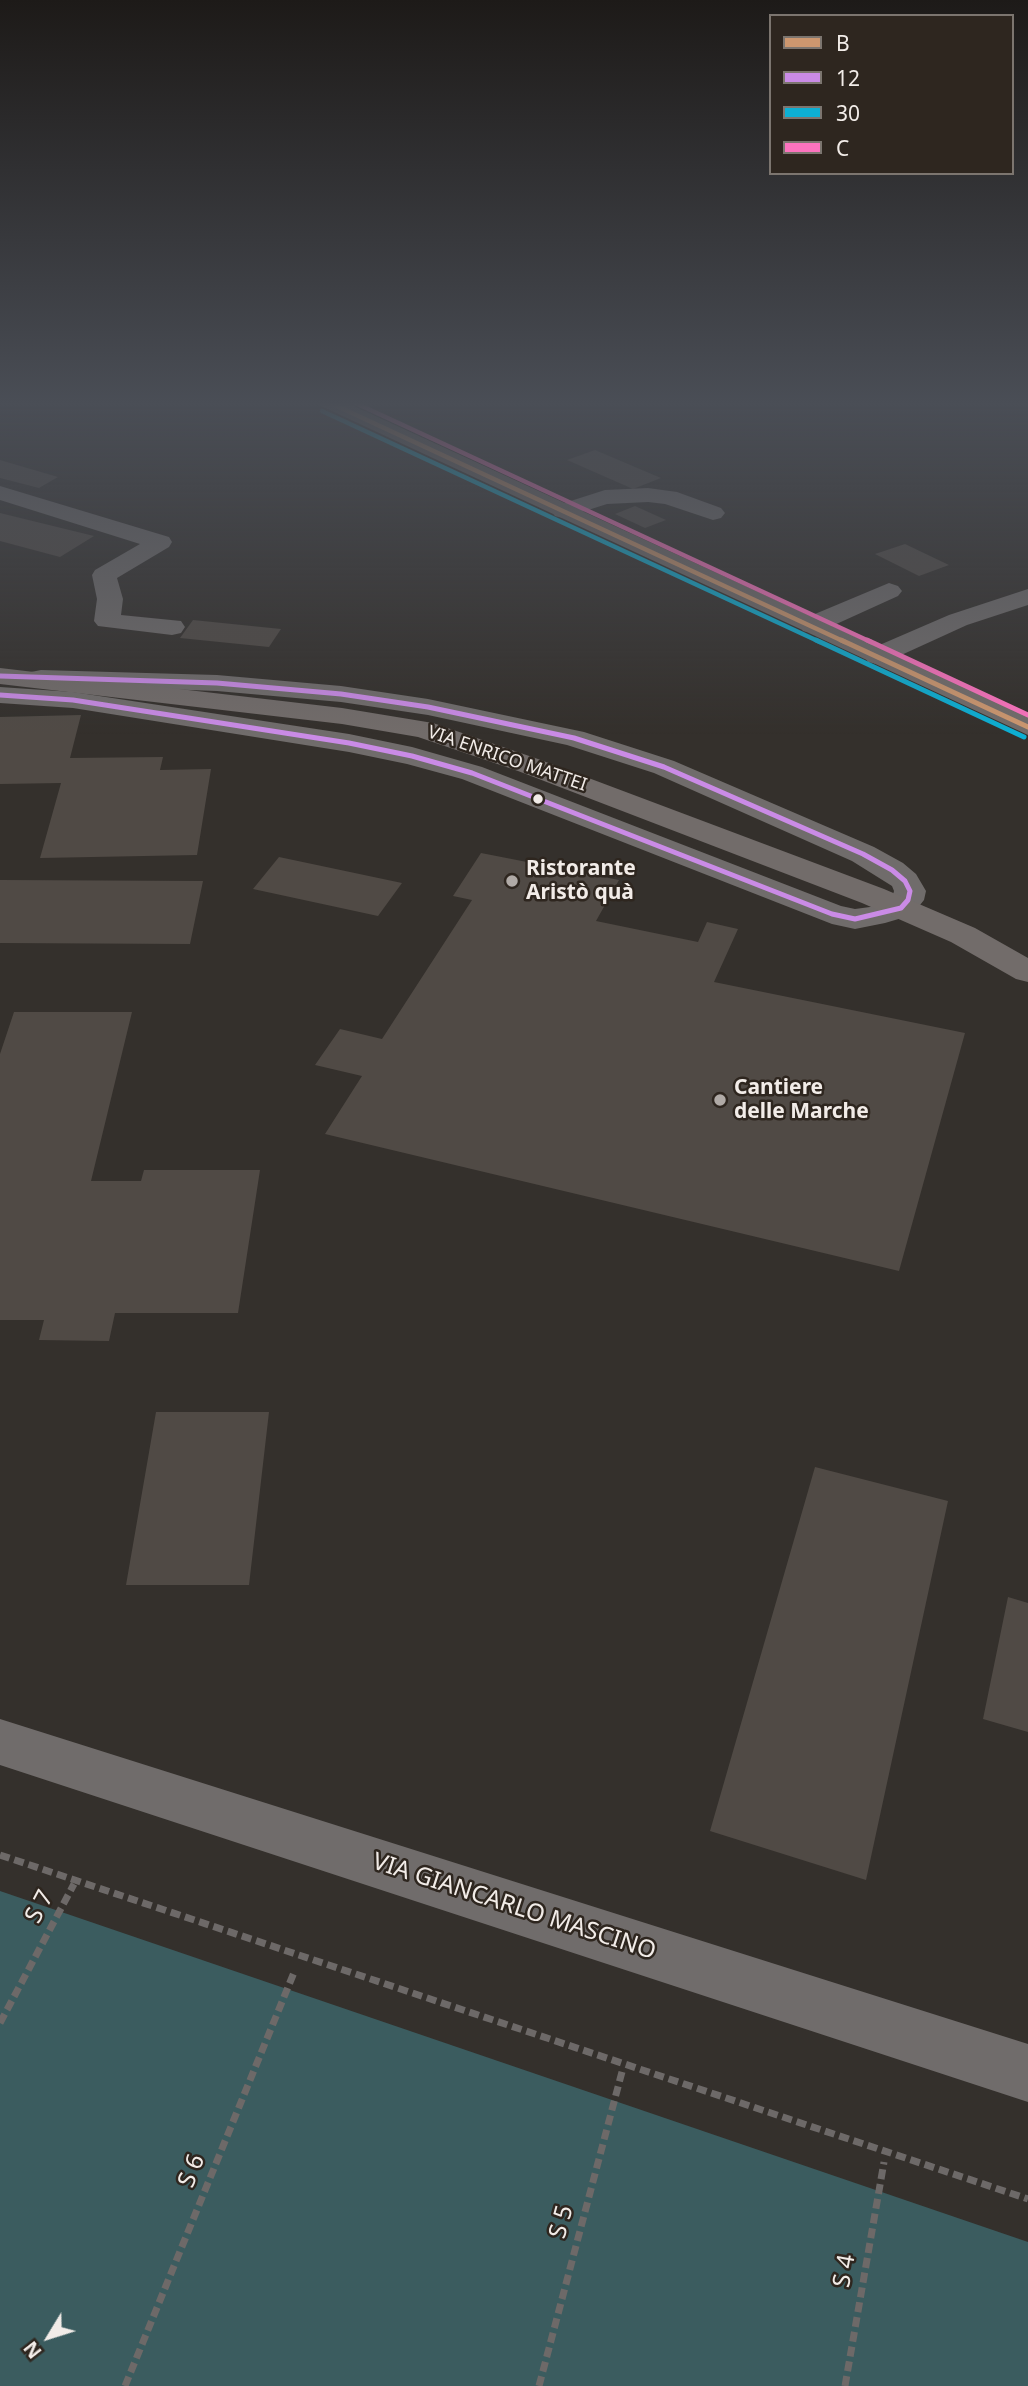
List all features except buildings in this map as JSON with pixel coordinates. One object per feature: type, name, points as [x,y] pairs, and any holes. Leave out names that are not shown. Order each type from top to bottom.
[{"type":"main road","points":[[566,512],[1028,727]]},
{"type":"main road","name":"VIA ENRICO MATTEI","points":[[4,683],[208,701],[423,729],[471,744],[873,896],[962,935],[1028,972]]},
{"type":"main road","points":[[73,700],[208,701]]},
{"type":"street","points":[[63,512],[160,542],[104,575],[110,600],[107,621],[173,627]]},
{"type":"street","points":[[811,625],[889,591]]},
{"type":"street","points":[[877,656],[958,620],[1028,597]]},
{"type":"street","name":"VIA ENRICO MATTEI","points":[[4,683],[217,683],[341,694],[428,708],[574,738],[664,767],[872,859],[905,881],[910,891],[908,900],[901,908],[889,913],[855,919],[832,914],[472,774],[412,756],[349,743],[73,700],[4,683]]},
{"type":"street","points":[[901,908],[1028,982]]},
{"type":"street","name":"VIA GIANCARLO MASCINO","points":[[0,1742],[1028,2073]]},
{"type":"path","points":[[0,1855],[1028,2199]]},
{"type":"path","name":"S 7","points":[[0,2023],[74,1884]]},
{"type":"path","name":"S 6","points":[[125,2386],[295,1970]]},
{"type":"path","name":"S 5","points":[[538,2386],[623,2068]]},
{"type":"path","name":"S 4","points":[[845,2386],[884,2162]]},
{"type":"water","points":[[0,1891],[1028,2242],[1028,2386],[0,2386]]},
{"type":"transit line","name":"30","points":[[540,512],[1024,737]]},
{"type":"transit line","name":"B","points":[[566,512],[1028,727]]},
{"type":"transit line","name":"C","points":[[591,512],[1028,715]]},
{"type":"transit line","name":"12","points":[[0,676],[217,683],[341,694],[428,707],[574,738],[664,767],[863,854],[892,870],[905,881],[910,891],[908,900],[901,908],[855,919],[832,914],[472,773],[412,756],[349,743],[73,700],[0,695]]},
{"type":"place","name":"Ristorante Aristò quà","points":[[512,881]]},
{"type":"place","name":"Cantiere delle Marche","points":[[720,1100]]}]
